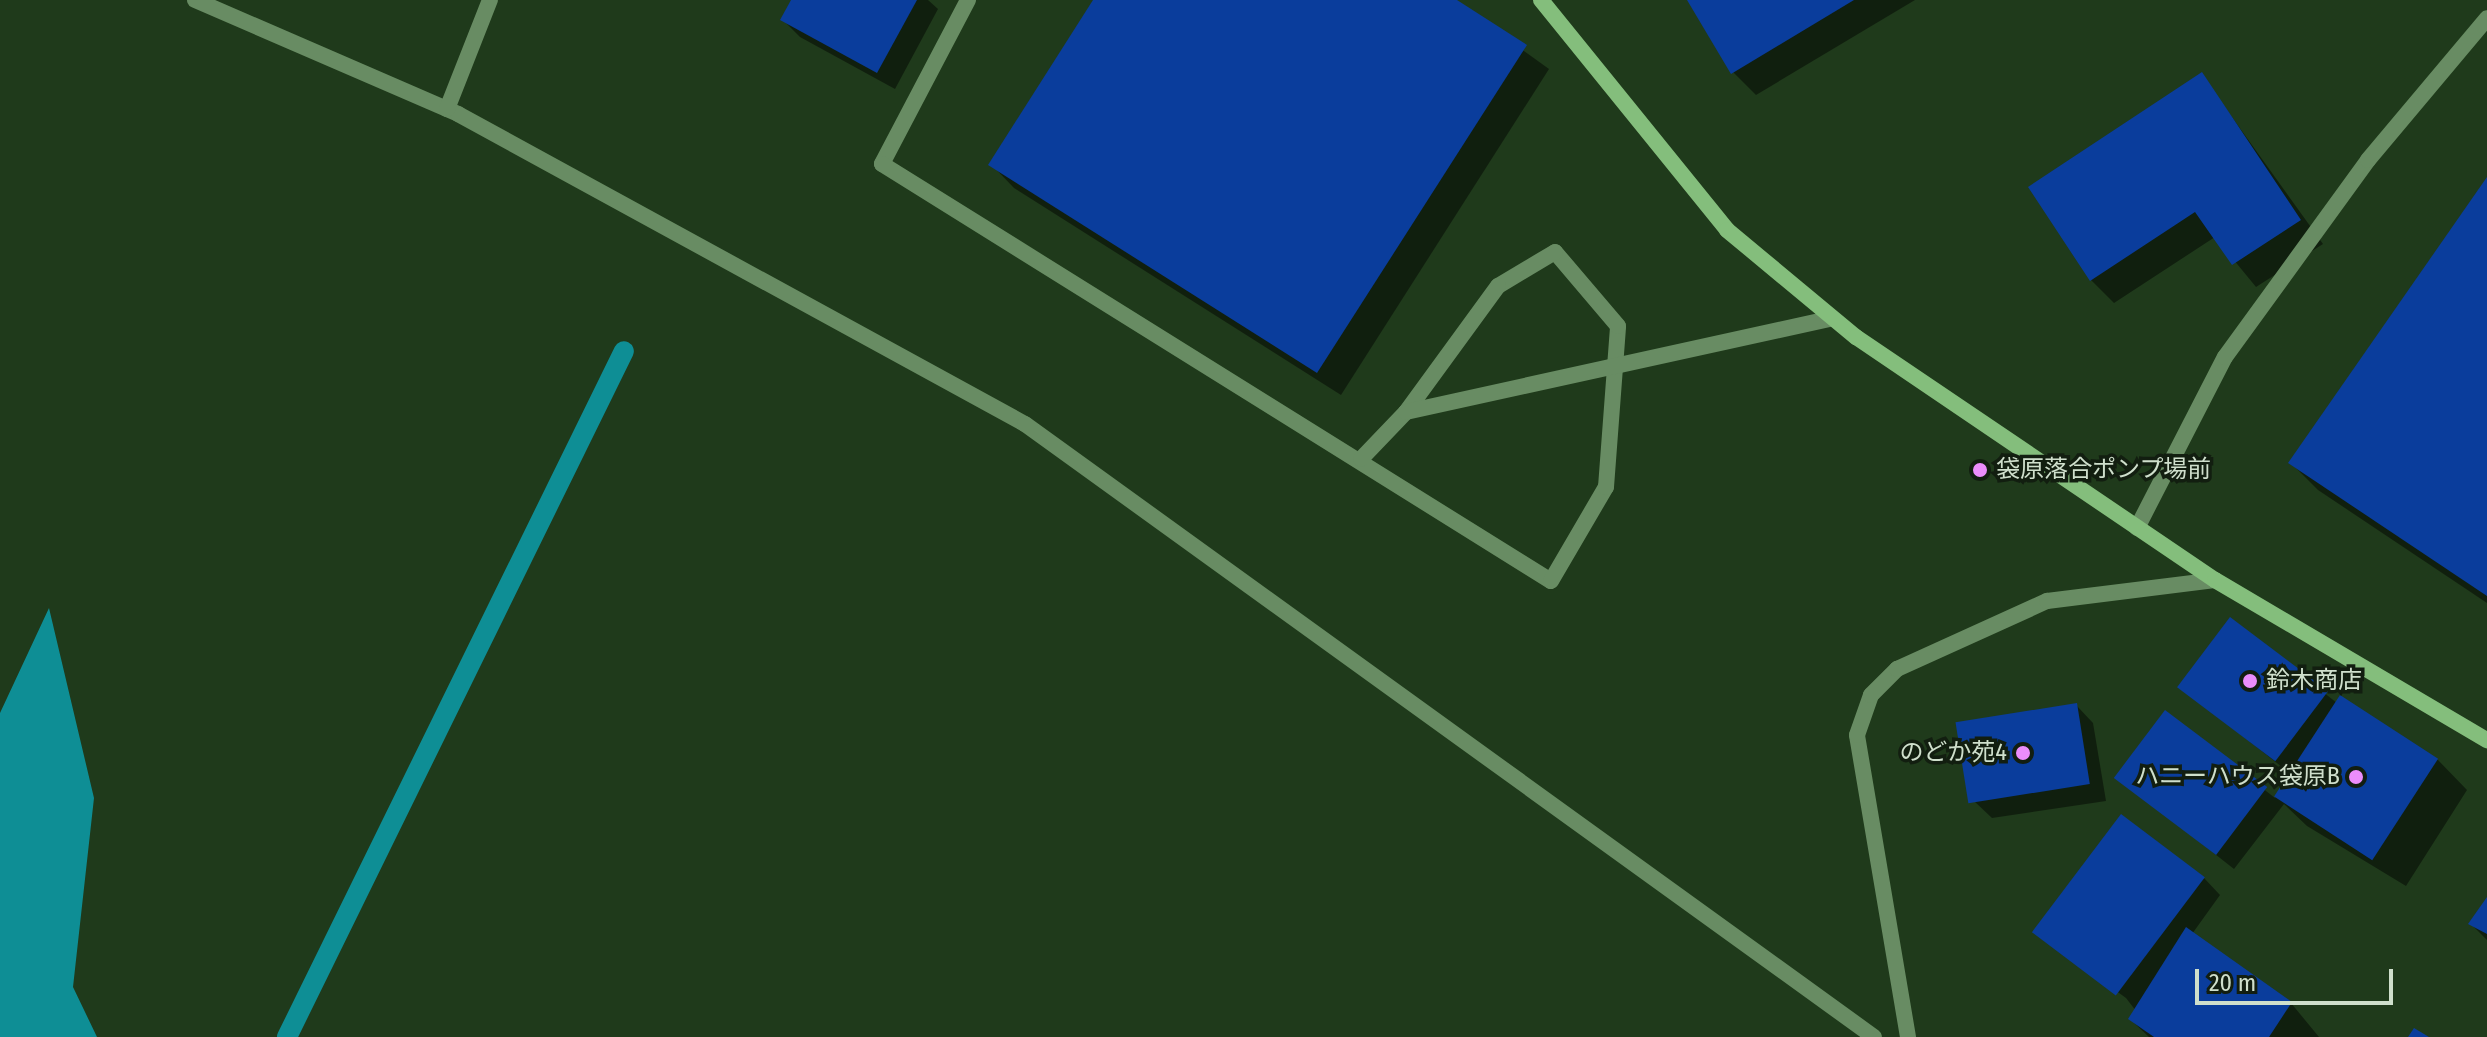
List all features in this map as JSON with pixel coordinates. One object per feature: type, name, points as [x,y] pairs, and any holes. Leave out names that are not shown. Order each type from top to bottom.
[{"type":"street","points":[[195,0],[447,109],[1025,424],[1874,1037]]},
{"type":"street","points":[[447,109],[490,0]]},
{"type":"street","points":[[968,0],[882,164],[1361,459],[1551,581],[1606,487],[1618,326],[1555,252],[1498,286],[1406,412],[1361,459]]},
{"type":"street","points":[[1541,0],[1727,230],[1832,318],[2215,580],[2487,740]]},
{"type":"street","points":[[2137,528],[2225,357],[2368,160],[2487,18]]},
{"type":"street","points":[[1406,412],[1832,318]]},
{"type":"street","points":[[1908,1037],[1857,735],[1871,695],[1897,669],[2047,601],[2215,580]]},
{"type":"water","points":[[49,608],[94,798],[73,987],[97,1037],[0,1037],[0,713]]},
{"type":"building","points":[[791,0],[917,0],[877,73],[780,20]]},
{"type":"building","points":[[1093,0],[1457,0],[1527,45],[1317,373],[988,165]]},
{"type":"building","points":[[1687,0],[1854,0],[1731,74]]},
{"type":"building","points":[[2202,72],[2301,220],[2232,265],[2195,212],[2090,281],[2028,187]]},
{"type":"building","points":[[2487,177],[2487,596],[2288,463]]},
{"type":"building","points":[[2230,617],[2328,691],[2275,761],[2177,687]]},
{"type":"building","name":"ハニーハウス袋原B","points":[[2340,695],[2438,759],[2372,860],[2274,796]]},
{"type":"building","name":"のどか苑4","points":[[2077,703],[2090,784],[1968,803],[1956,722]]},
{"type":"building","points":[[2165,710],[2267,787],[2216,855],[2114,778]]},
{"type":"building","points":[[2121,814],[2205,877],[2116,995],[2032,932]]},
{"type":"building","points":[[2487,897],[2487,934],[2468,924]]},
{"type":"building","points":[[2186,927],[2292,1002],[2269,1037],[2154,1037],[2128,1019]]},
{"type":"building","points":[[2414,1028],[2429,1037],[2408,1037]]},
{"type":"waterway","points":[[287,1037],[624,351]]},
{"type":"place","name":"袋原落合ポンプ場前","points":[[1980,470]]},
{"type":"place","name":"鈴木商店","points":[[2250,681]]},
{"type":"place","name":"のどか苑4","points":[[2023,753]]},
{"type":"place","name":"ハニーハウス袋原B","points":[[2356,777]]}]
